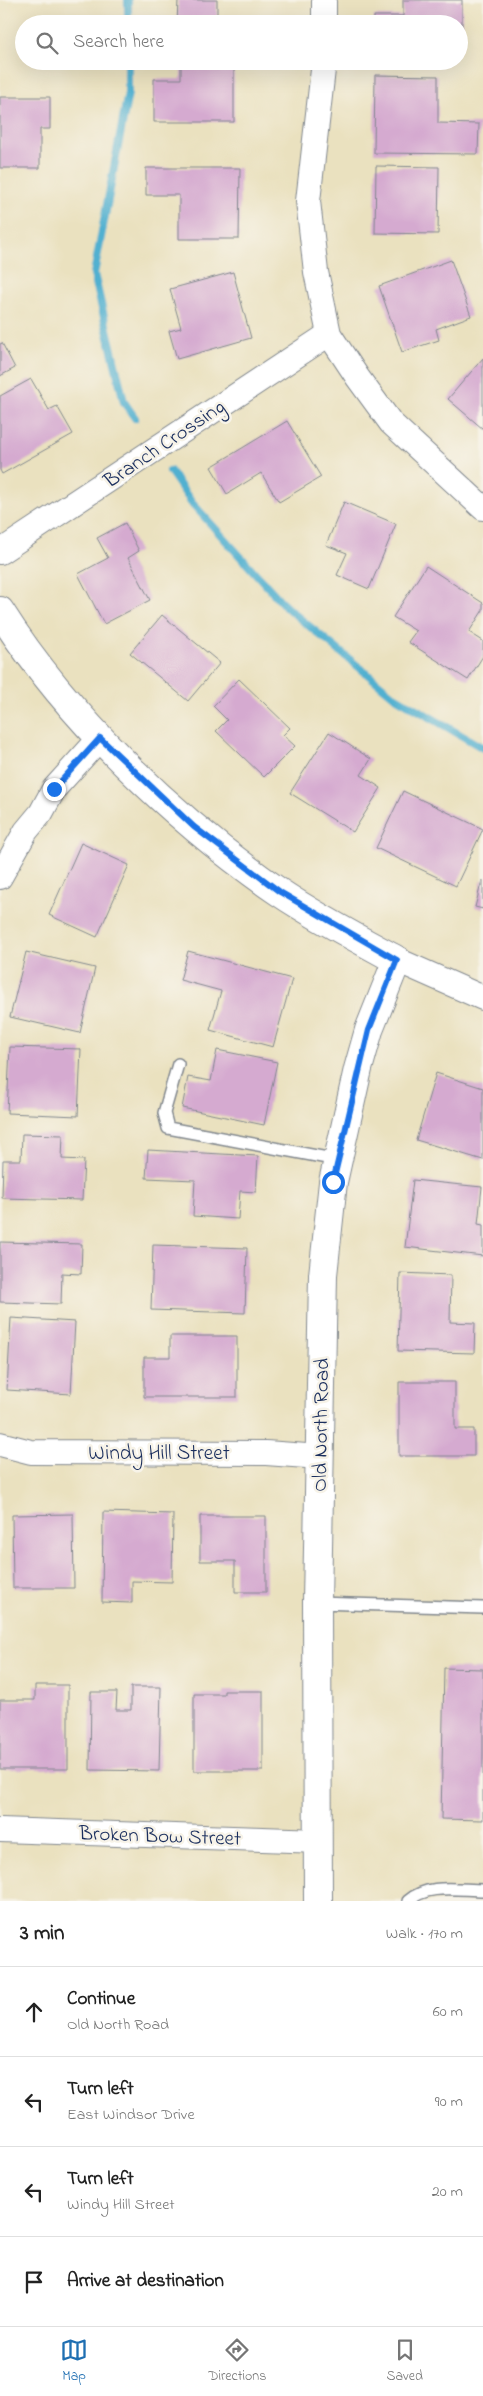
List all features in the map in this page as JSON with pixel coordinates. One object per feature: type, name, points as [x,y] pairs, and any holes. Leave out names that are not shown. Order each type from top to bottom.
[{"type":"street","points":[[324,0],[324,15]]},
{"type":"street","points":[[323,70],[308,201],[316,272],[329,334],[358,378],[391,422],[483,508]]},
{"type":"street","name":"Branch Crossing","points":[[0,552],[329,334]]},
{"type":"street","points":[[0,611],[48,678],[100,738],[194,827],[272,886],[397,960],[483,998]]},
{"type":"street","points":[[0,877],[26,831],[41,813],[54,789],[100,738]]},
{"type":"street","name":"Old North Road","points":[[318,1901],[317,1603],[323,1275],[333,1182],[338,1160],[369,1030],[397,960]]},
{"type":"street","name":"Windy Hill Street","points":[[0,1444],[31,1452],[266,1453],[320,1456]]},
{"type":"street","name":"Broken Bow Street","points":[[0,1830],[319,1840]]},
{"type":"lane","points":[[178,1064],[164,1113],[168,1128],[338,1160]]},
{"type":"lane","points":[[317,1603],[483,1608]]},
{"type":"lane","points":[[408,1901],[416,1894],[431,1889],[483,1890]]},
{"type":"building","points":[[178,0],[217,0],[217,15],[177,15]]},
{"type":"building","points":[[403,0],[462,0],[462,15],[403,15]]},
{"type":"building","points":[[181,70],[234,70],[234,122],[154,122],[154,79],[181,79]]},
{"type":"building","points":[[375,75],[438,76],[438,123],[479,124],[478,154],[374,153]]},
{"type":"building","points":[[0,97],[50,97],[50,129],[40,129],[40,168],[0,168]]},
{"type":"building","points":[[376,166],[439,167],[438,234],[375,233]]},
{"type":"building","points":[[146,168],[240,168],[239,239],[179,239],[179,195],[146,195]]},
{"type":"building","points":[[451,260],[471,316],[436,329],[439,340],[402,352],[379,286]]},
{"type":"building","points":[[233,272],[251,338],[177,359],[169,331],[181,328],[170,289]]},
{"type":"building","points":[[2,343],[15,368],[0,376],[0,344]]},
{"type":"building","points":[[483,358],[483,429],[448,399]]},
{"type":"building","points":[[31,379],[49,410],[57,406],[73,434],[2,474],[0,470],[0,396]]},
{"type":"building","points":[[287,421],[321,477],[279,502],[261,473],[227,494],[211,467]]},
{"type":"building","points":[[344,502],[396,524],[369,589],[337,575],[347,553],[326,545]]},
{"type":"building","points":[[125,523],[139,551],[128,558],[150,600],[104,624],[78,574],[108,558],[97,538]]},
{"type":"building","points":[[426,566],[483,603],[483,610],[469,632],[483,641],[483,656],[468,680],[408,642],[416,631],[393,617]]},
{"type":"building","points":[[162,615],[220,663],[188,701],[130,653]]},
{"type":"building","points":[[239,679],[290,728],[283,735],[295,746],[264,777],[216,731],[227,720],[213,706]]},
{"type":"building","points":[[329,732],[371,759],[361,775],[381,788],[353,832],[290,793]]},
{"type":"building","points":[[403,791],[483,829],[456,886],[376,848]]},
{"type":"building","points":[[81,843],[129,865],[97,937],[49,915]]},
{"type":"building","points":[[483,880],[483,909],[475,907]]},
{"type":"building","points":[[188,951],[292,979],[273,1047],[210,1030],[221,991],[180,980]]},
{"type":"building","points":[[26,952],[95,968],[80,1033],[10,1017]]},
{"type":"building","points":[[10,1047],[81,1049],[78,1116],[7,1113]]},
{"type":"building","points":[[217,1050],[277,1062],[264,1125],[182,1108],[188,1077],[211,1081]]},
{"type":"building","points":[[436,1073],[483,1088],[483,1160],[416,1140]]},
{"type":"building","points":[[22,1134],[63,1135],[62,1159],[84,1160],[82,1200],[2,1198],[3,1160],[21,1160]]},
{"type":"building","points":[[148,1150],[258,1156],[256,1192],[240,1191],[238,1219],[193,1216],[195,1180],[146,1178]]},
{"type":"building","points":[[413,1180],[482,1187],[478,1224],[483,1225],[483,1256],[405,1247]]},
{"type":"building","points":[[0,1242],[82,1244],[81,1274],[62,1273],[61,1304],[0,1302]]},
{"type":"building","points":[[153,1245],[247,1248],[245,1313],[151,1310]]},
{"type":"building","points":[[400,1273],[451,1275],[450,1322],[475,1323],[474,1353],[398,1351]]},
{"type":"building","points":[[11,1318],[75,1322],[71,1394],[7,1390]]},
{"type":"building","points":[[170,1336],[237,1336],[237,1397],[144,1397],[144,1357],[170,1357]]},
{"type":"building","points":[[399,1382],[455,1382],[455,1429],[474,1429],[474,1456],[399,1456]]},
{"type":"building","points":[[103,1512],[173,1514],[172,1582],[132,1581],[132,1603],[102,1602]]},
{"type":"building","points":[[73,1514],[74,1588],[13,1588],[12,1515]]},
{"type":"building","points":[[200,1516],[266,1516],[266,1592],[235,1592],[235,1561],[200,1561]]},
{"type":"building","points":[[444,1668],[483,1669],[483,1820],[441,1819]]},
{"type":"building","points":[[35,1685],[68,1685],[68,1769],[0,1769],[0,1700],[35,1700]]},
{"type":"building","points":[[131,1687],[161,1687],[159,1771],[90,1770],[91,1692],[117,1692],[116,1710],[131,1710]]},
{"type":"building","points":[[224,1691],[263,1691],[263,1771],[194,1771],[194,1694],[224,1694]]},
{"type":"waterway","points":[[128,0],[128,15]]},
{"type":"waterway","points":[[128,70],[128,93],[94,274],[124,402],[135,418]]},
{"type":"waterway","points":[[170,471],[192,503],[286,607],[394,696],[483,748]]},
{"type":"route","points":[[54,789],[100,738],[194,827],[280,892],[397,960],[369,1030],[358,1069],[333,1182]]}]
